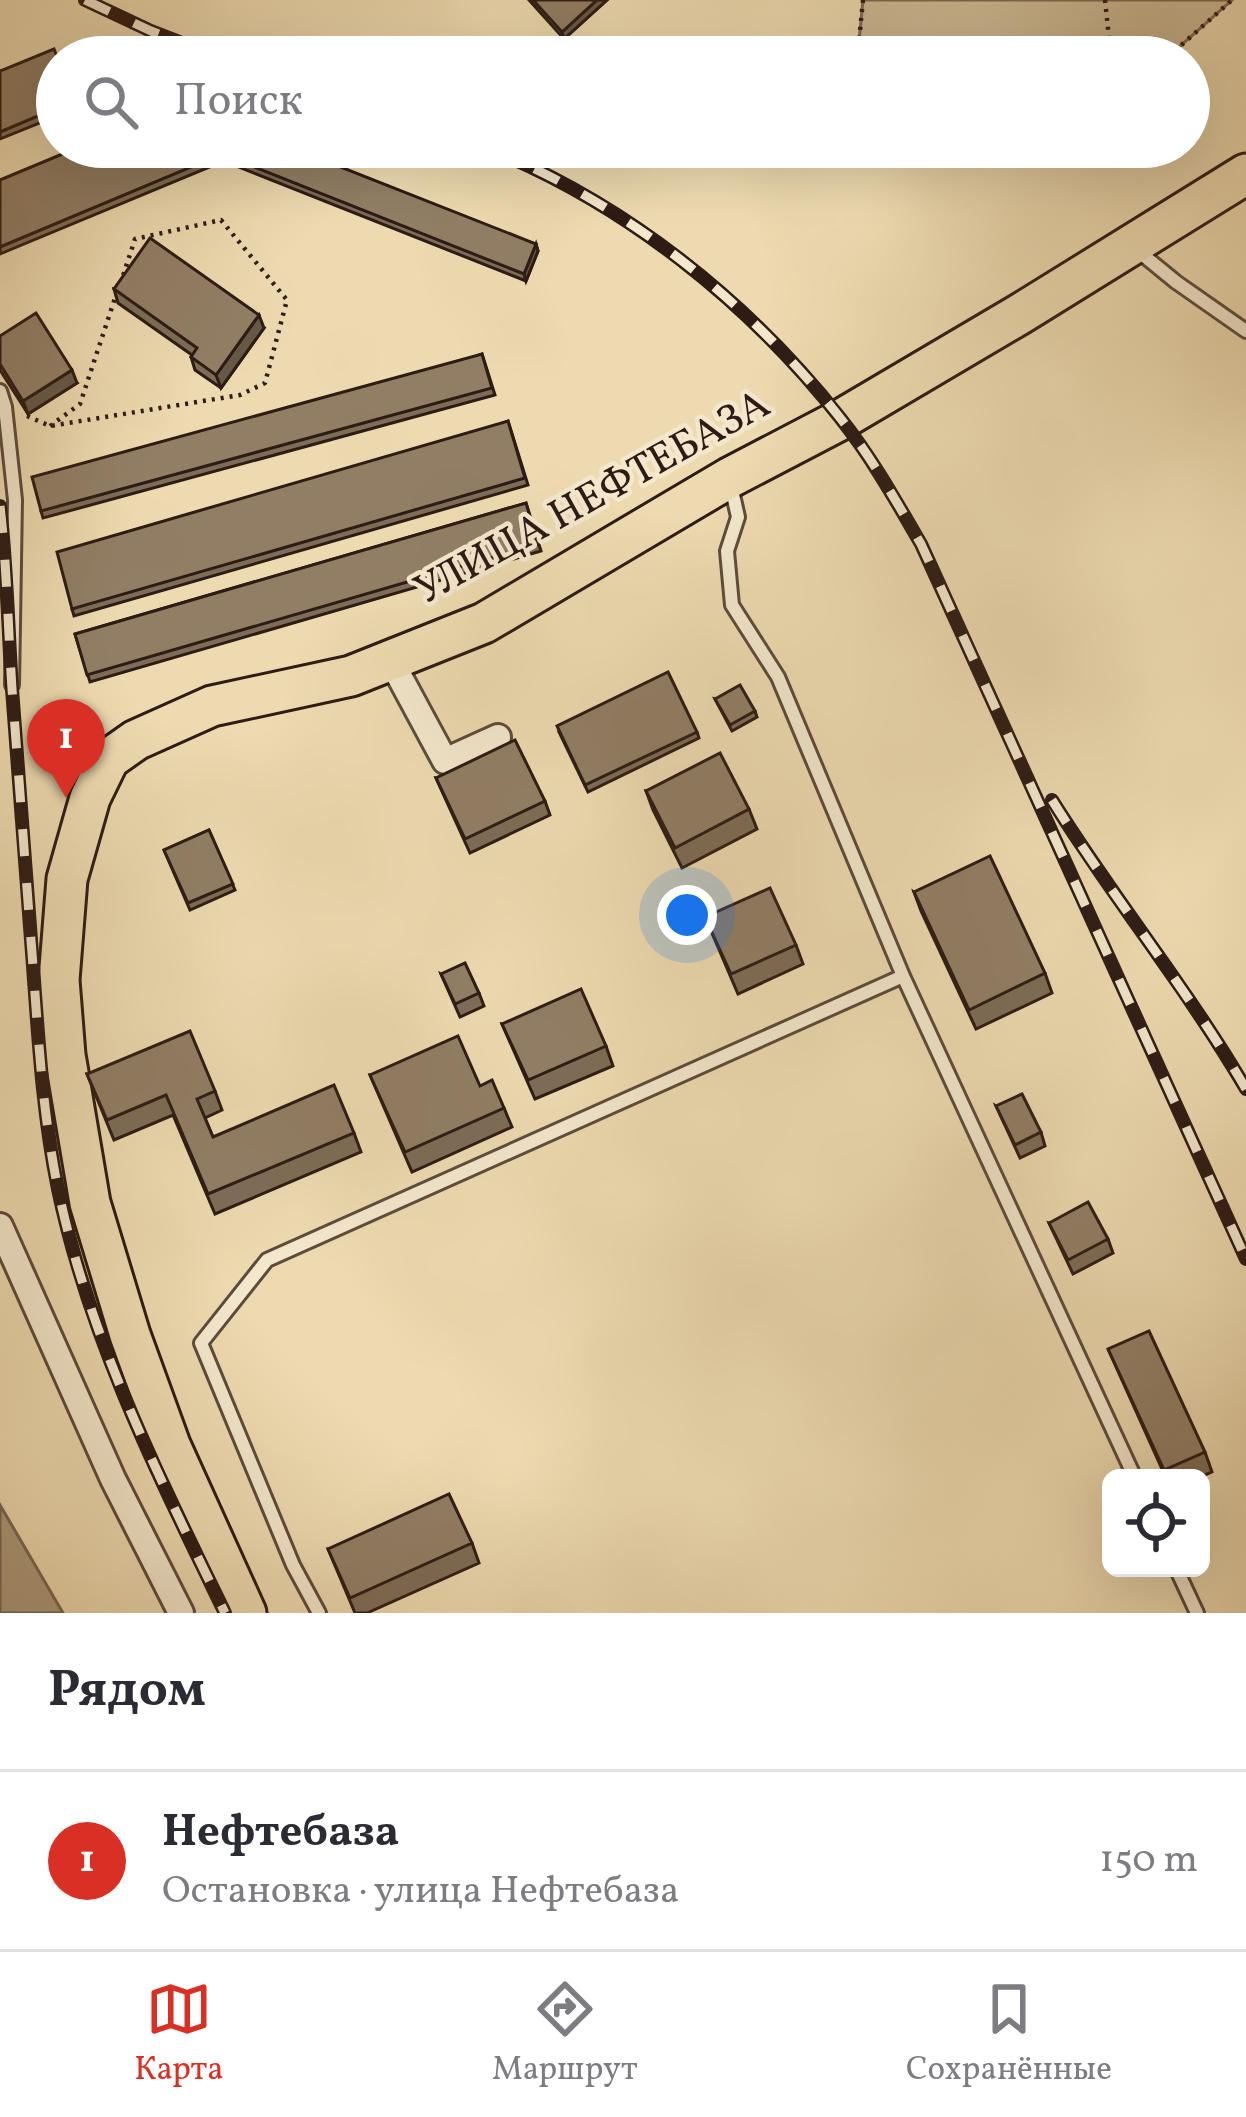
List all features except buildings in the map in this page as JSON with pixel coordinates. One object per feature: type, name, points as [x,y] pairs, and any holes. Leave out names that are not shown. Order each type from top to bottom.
[{"type":"main road","name":"УЛИЦА НЕФТЕБАЗА","points":[[246,1613],[170,1445],[130,1335],[90,1203],[65,1055],[59,980],[67,879],[90,798],[109,760],[136,740],[212,706],[351,676],[484,622],[729,478],[842,419],[1246,174]]},
{"type":"street","points":[[390,659],[445,761],[498,737]]},
{"type":"street","points":[[0,1226],[113,1479],[181,1613]]},
{"type":"lane","points":[[1132,246],[1246,331]]},
{"type":"lane","points":[[0,392],[14,500],[12,685]]},
{"type":"lane","points":[[729,478],[738,517],[727,551],[732,604],[778,677],[903,976],[1131,1469]]},
{"type":"lane","points":[[319,1613],[293,1565],[202,1343],[267,1259],[903,976]]},
{"type":"lane","points":[[1180,1577],[1197,1613]]},
{"type":"path","points":[[859,36],[863,0]]},
{"type":"path","points":[[1105,0],[1109,36]]},
{"type":"path","points":[[1192,36],[1232,0]]},
{"type":"path","points":[[5,407],[50,426],[240,395],[265,383],[287,300],[221,220],[135,239],[80,404],[50,426]]},
{"type":"shaded area","points":[[863,0],[1232,0],[1192,36],[859,36]]},
{"type":"shaded area","points":[[0,1505],[63,1613],[0,1613]]},
{"type":"railway","points":[[85,0],[164,36]]},
{"type":"railway","points":[[532,168],[634,226],[725,296],[805,376],[863,449],[921,544],[1246,1259]]},
{"type":"railway","points":[[0,506],[39,1042],[58,1189],[107,1353],[225,1613]]},
{"type":"railway","points":[[1052,800],[1246,1089]]},
{"type":"place","name":"Нефтебаза","points":[[66,798]]}]
